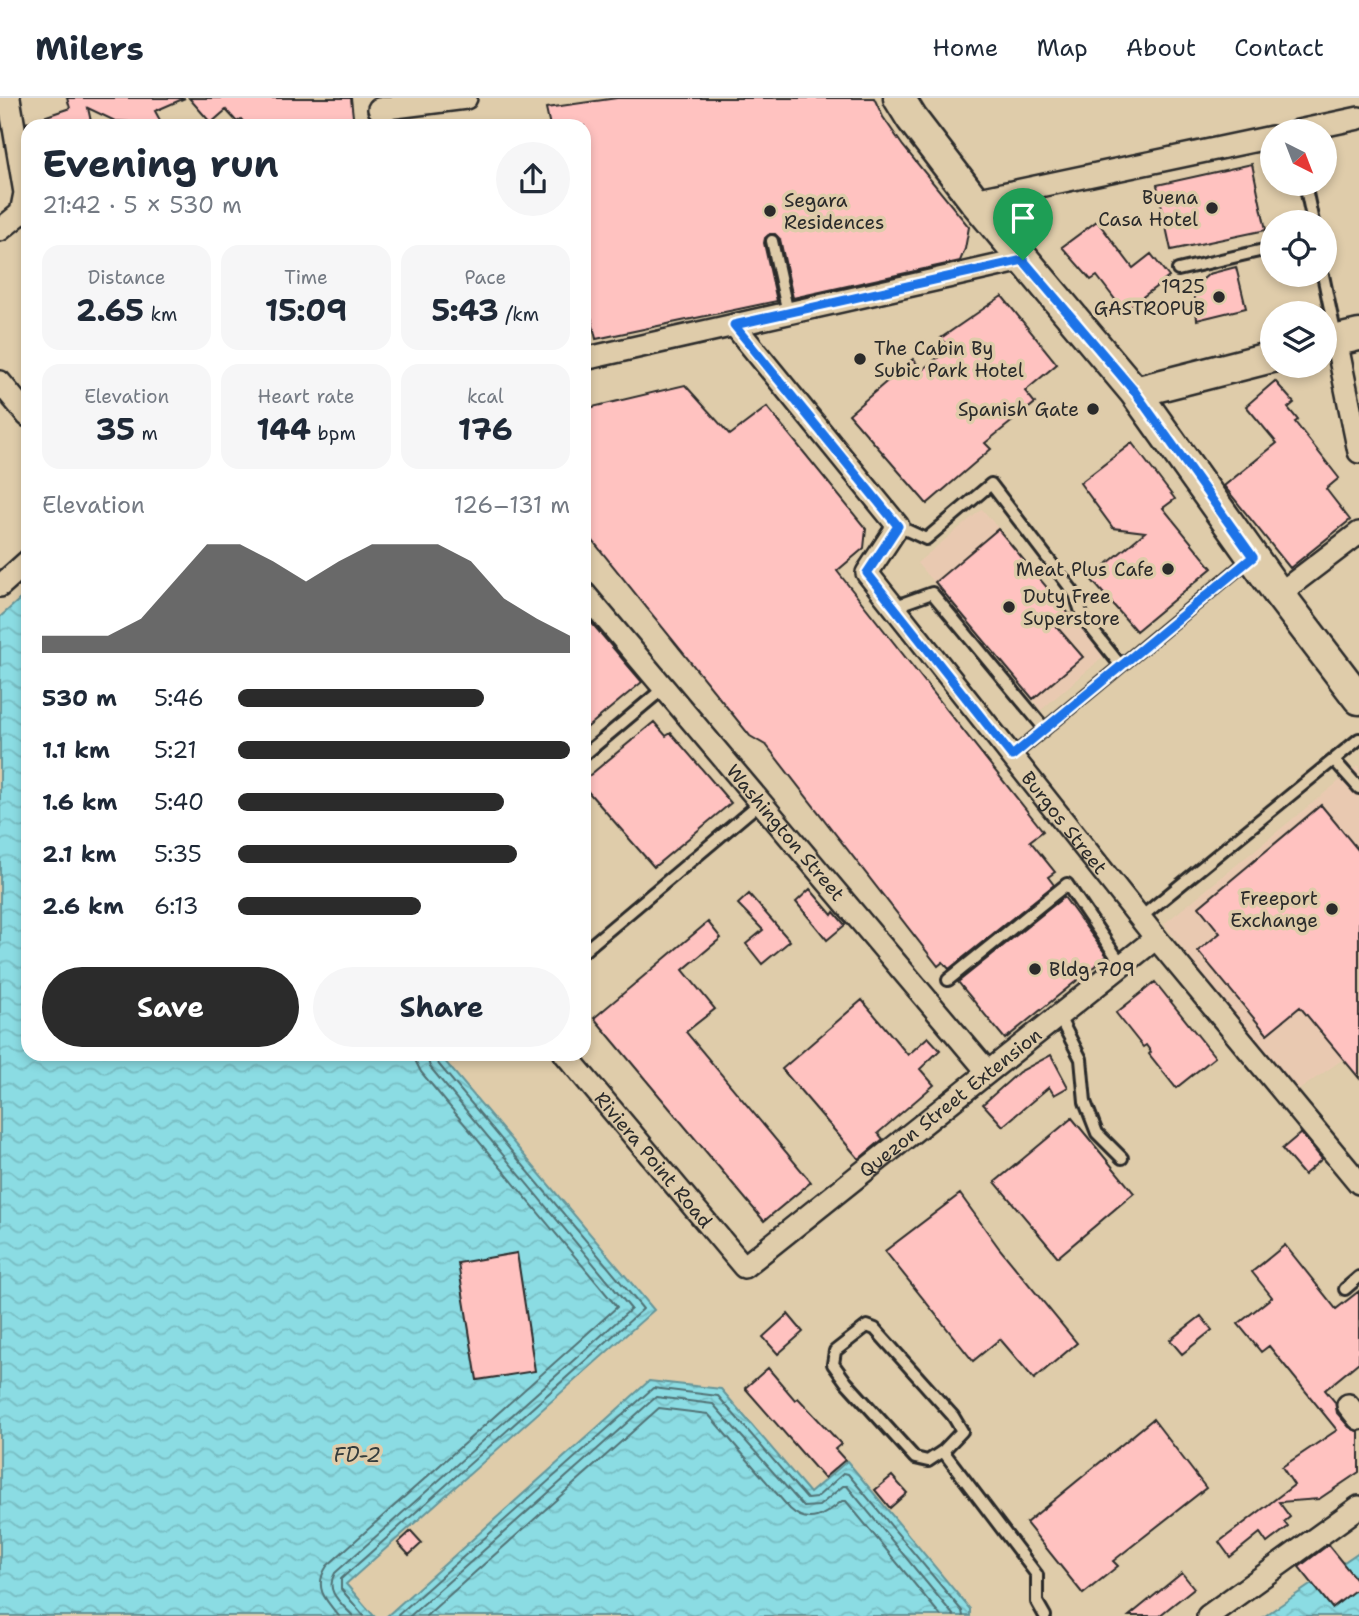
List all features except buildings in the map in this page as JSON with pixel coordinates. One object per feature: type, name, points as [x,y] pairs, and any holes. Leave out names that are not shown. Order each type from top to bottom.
[{"type":"main road","points":[[899,98],[974,200],[1135,392],[1279,594],[1359,699]]},
{"type":"main road","points":[[1135,392],[1260,360]]},
{"type":"street","points":[[9,98],[21,169]]},
{"type":"street","points":[[379,111],[466,98]]},
{"type":"street","points":[[1337,123],[1359,118]]},
{"type":"street","points":[[974,200],[1260,140]]},
{"type":"street","points":[[0,230],[20,213],[21,209]]},
{"type":"street","points":[[591,357],[1023,260]]},
{"type":"street","points":[[734,325],[898,526]]},
{"type":"street","points":[[1340,339],[1353,394],[1359,452]]},
{"type":"street","points":[[0,382],[21,408]]},
{"type":"street","name":"Burgos Street","points":[[898,526],[867,573],[1156,938],[1359,1183]]},
{"type":"street","points":[[1279,594],[1359,533]]},
{"type":"street","name":"Washington Street","points":[[591,601],[988,1071]]},
{"type":"street","name":"Quezon Street Extension","points":[[744,1267],[1156,938]]},
{"type":"street","name":"Riviera Point Road","points":[[571,1061],[744,1267]]},
{"type":"street","points":[[1208,1616],[1359,1507]]},
{"type":"lane","points":[[772,240],[788,313]]},
{"type":"lane","points":[[1178,270],[1260,251]]},
{"type":"lane","points":[[1326,287],[1340,339]]},
{"type":"lane","points":[[898,526],[926,539],[991,484],[1075,594],[1083,618],[1121,666]]},
{"type":"lane","points":[[1012,756],[1253,557]]},
{"type":"lane","points":[[893,607],[932,593],[1045,729]]},
{"type":"lane","points":[[591,749],[665,687]]},
{"type":"lane","points":[[1140,918],[1359,739]]},
{"type":"lane","points":[[1334,760],[1359,788]]},
{"type":"lane","points":[[591,945],[761,802]]},
{"type":"lane","points":[[948,980],[1067,884],[1122,965]]},
{"type":"lane","points":[[1058,1015],[1081,1059],[1085,1102],[1097,1133],[1122,1158]]},
{"type":"lane","points":[[1345,1289],[1359,1277]]},
{"type":"lane","points":[[867,1326],[875,1329],[953,1416],[962,1431],[943,1451],[928,1461],[915,1458],[846,1382],[833,1364],[835,1351],[867,1326]]},
{"type":"lane","points":[[943,1451],[1037,1574],[1037,1602],[1045,1616]]},
{"type":"shaded area","name":"Duty Free Superstore","points":[[982,509],[1101,651],[1103,657],[1041,710],[917,563]]},
{"type":"shaded area","name":"Freeport Exchange","points":[[1359,765],[1359,1048],[1293,1094],[1164,924]]},
{"type":"water","name":"FD-2","points":[[21,598],[21,1061],[445,1061],[654,1310],[346,1584],[374,1616],[0,1616],[0,617]]},
{"type":"water","points":[[649,1381],[721,1389],[810,1493],[847,1461],[970,1609],[970,1616],[387,1616]]},
{"type":"water","points":[[1359,1552],[1359,1616],[1265,1616],[1269,1613]]},
{"type":"place","name":"Buena Casa Hotel","points":[[1212,208]]},
{"type":"place","name":"Segara Residences","points":[[770,211]]},
{"type":"place","name":"1925 GASTROPUB","points":[[1219,297]]},
{"type":"place","name":"The Cabin By Subic Park Hotel","points":[[860,359]]},
{"type":"place","name":"Spanish Gate","points":[[1093,409]]},
{"type":"place","name":"Meat Plus Cafe","points":[[1168,569]]},
{"type":"place","name":"Duty Free Superstore","points":[[1009,607]]},
{"type":"place","name":"Freeport Exchange","points":[[1332,909]]},
{"type":"place","name":"Bldg 709","points":[[1035,969]]},
{"type":"route","points":[[1023,260],[1135,392],[1253,557],[1012,756],[867,573],[898,526],[734,325],[1023,260]]}]
